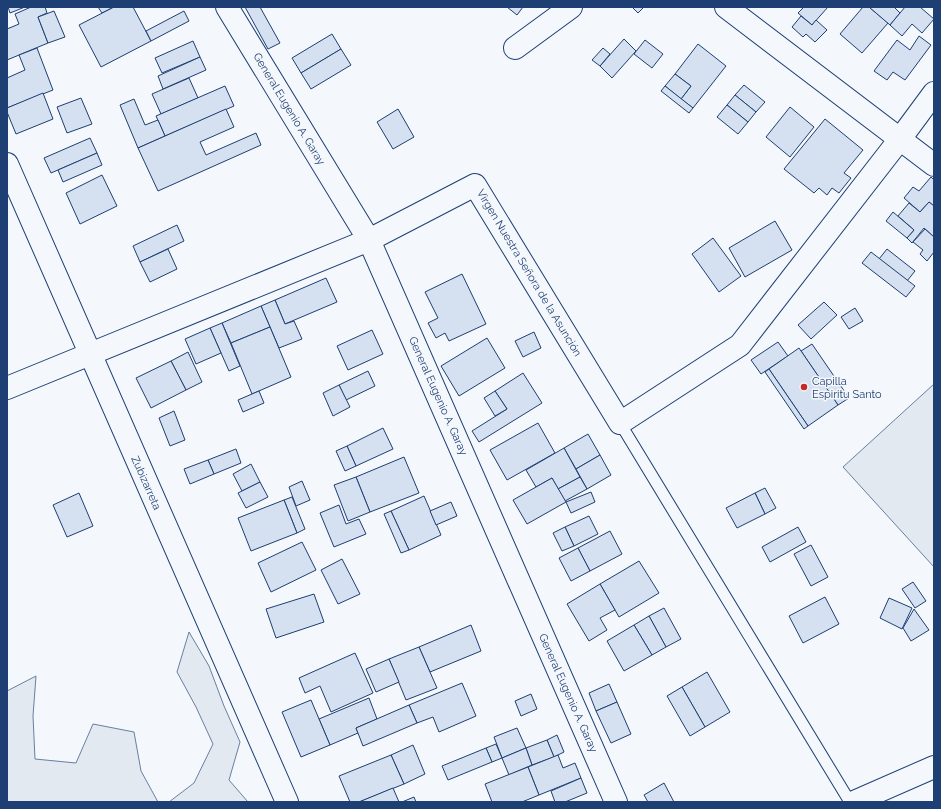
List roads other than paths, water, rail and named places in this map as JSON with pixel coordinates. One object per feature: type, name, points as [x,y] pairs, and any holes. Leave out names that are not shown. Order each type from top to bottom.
[{"type":"street","name":"General Eugenio A. Garay","points":[[227,7],[369,240],[616,802]]},
{"type":"street","points":[[515,48],[571,7]]},
{"type":"street","points":[[726,7],[934,166]]},
{"type":"street","points":[[620,423],[740,345],[934,93]]},
{"type":"street","name":"Zubizarreta","points":[[7,164],[287,802]]},
{"type":"street","name":"Virgen Nuestra Señora de la Asunción","points":[[369,240],[475,185],[620,423]]},
{"type":"street","points":[[7,388],[369,240]]},
{"type":"street","points":[[854,802],[934,767]]},
{"type":"lane","points":[[620,423],[850,802]]},
{"type":"place","name":"Capilla Espiritu Santo","points":[[804,387]]}]
